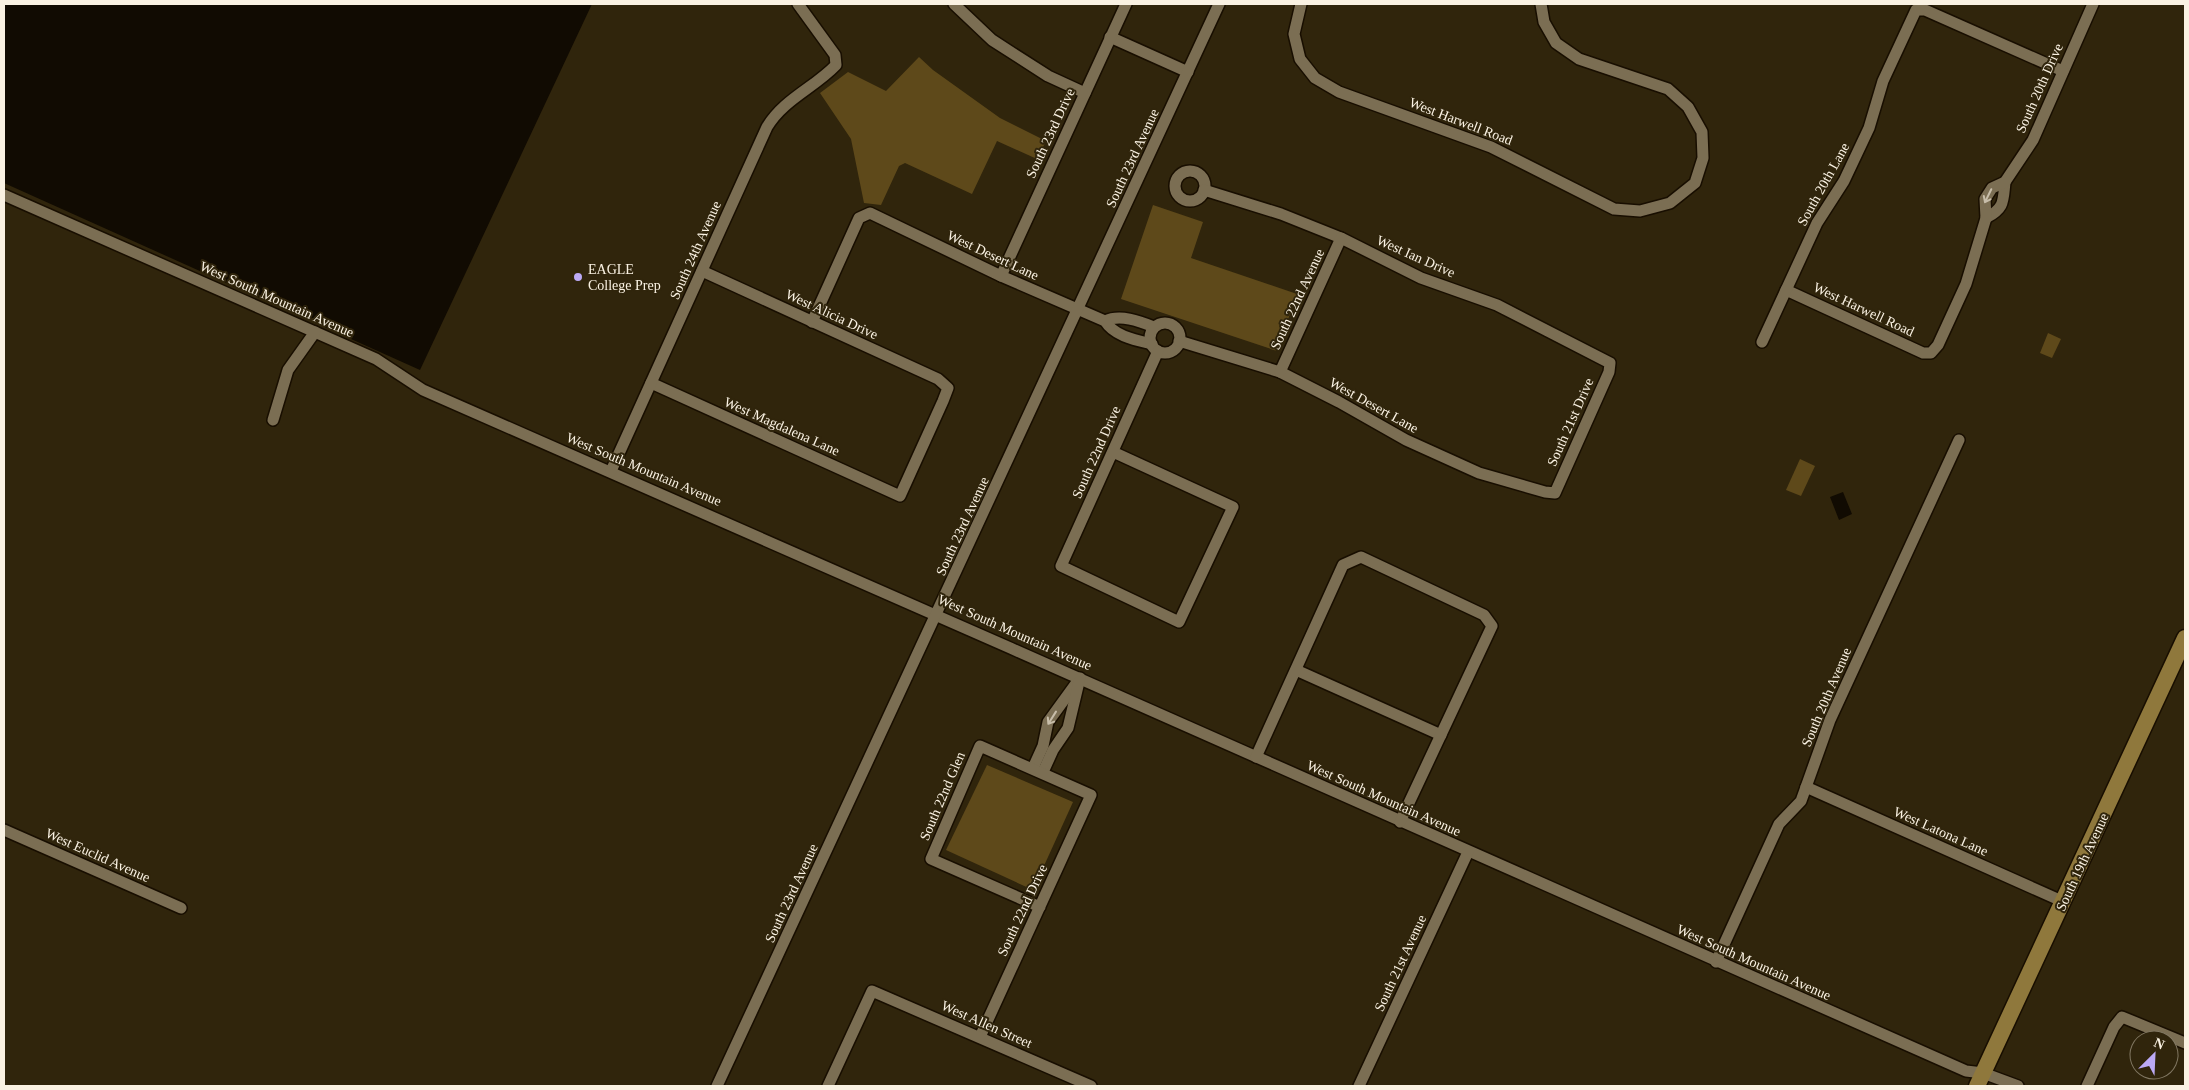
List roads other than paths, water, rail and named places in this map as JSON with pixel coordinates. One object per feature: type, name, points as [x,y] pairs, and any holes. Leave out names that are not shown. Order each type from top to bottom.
[{"type":"main road","name":"South 19th Avenue","points":[[1980,1079],[2064,902],[2185,638]]},
{"type":"street","name":"South 24th Avenue","points":[[611,471],[774,115],[783,106],[828,74],[836,65],[835,55],[798,4]]},
{"type":"street","points":[[954,4],[992,40],[1048,76],[1085,93]]},
{"type":"street","name":"South 23rd Drive","points":[[1001,276],[1126,4]]},
{"type":"street","name":"South 23rd Avenue","points":[[717,1086],[938,614],[1219,4]]},
{"type":"street","name":"West Harwell Road","points":[[1301,4],[1294,34],[1300,60],[1315,78],[1339,92],[1492,147],[1614,209],[1640,211],[1670,203],[1695,183],[1703,158],[1702,132],[1688,107],[1668,89],[1579,59],[1556,43],[1544,22],[1541,4]]},
{"type":"street","name":"South 20th Drive","points":[[1986,218],[2000,208],[2004,200],[2005,182],[2033,140],[2093,4]]},
{"type":"street","name":"South 20th Lane","points":[[1762,342],[1817,223],[1844,181],[1869,128],[1884,81],[1916,10],[1925,10],[2063,71]]},
{"type":"street","points":[[1110,37],[1188,72]]},
{"type":"street","name":"South 20th Drive","points":[[1931,353],[1938,345],[1966,284],[1986,218],[1984,203],[1988,193],[1992,188],[2005,182]]},
{"type":"street","name":"West Ian Drive","points":[[1204,190],[1281,214],[1341,238],[1421,278],[1497,305],[1610,363]]},
{"type":"street","name":"West South Mountain Avenue","points":[[4,195],[376,359],[423,390],[938,614],[1400,822],[1966,1071],[1980,1079],[2018,1086]]},
{"type":"street","name":"West Desert Lane","points":[[812,322],[859,218],[870,213],[1001,276],[1104,321],[1109,329],[1155,348]]},
{"type":"street","name":"South 22nd Avenue","points":[[1280,372],[1341,238]]},
{"type":"street","name":"West Alicia Drive","points":[[702,271],[938,380],[948,388],[900,496]]},
{"type":"street","name":"West Harwell Road","points":[[1786,290],[1923,353],[1931,353]]},
{"type":"street","name":"West Desert Lane","points":[[1104,321],[1119,317],[1154,327]]},
{"type":"street","points":[[1127,336],[1133,321]]},
{"type":"street","points":[[1162,323],[1171,325],[1178,331],[1179,341],[1171,351],[1155,348],[1150,335],[1154,327],[1162,323]]},
{"type":"street","points":[[273,420],[288,370],[315,332]]},
{"type":"street","name":"West Desert Lane","points":[[1179,341],[1280,372],[1339,402],[1406,440],[1479,473],[1545,492],[1555,493]]},
{"type":"street","name":"South 22nd Drive","points":[[1113,452],[1233,507],[1179,622],[1061,566],[1113,452],[1155,348]]},
{"type":"street","name":"South 21st Drive","points":[[1555,493],[1608,372],[1610,363]]},
{"type":"street","name":"West Magdalena Lane","points":[[651,383],[900,496]]},
{"type":"street","name":"South 20th Avenue","points":[[1716,962],[1779,824],[1797,806],[1806,787],[1830,720],[1959,440]]},
{"type":"street","points":[[1256,757],[1343,565],[1361,557],[1484,615],[1492,626],[1400,822]]},
{"type":"street","points":[[1296,670],[1441,735]]},
{"type":"street","points":[[1038,770],[1048,722],[1080,678]]},
{"type":"street","points":[[1038,770],[1068,728],[1080,678]]},
{"type":"street","name":"South 22nd Glen","points":[[1038,770],[980,746],[931,859],[1040,907]]},
{"type":"street","name":"South 22nd Drive","points":[[980,1037],[1091,795],[1038,770]]},
{"type":"street","name":"West Latona Lane","points":[[1806,787],[2064,902]]},
{"type":"street","name":"West Euclid Avenue","points":[[4,830],[181,908]]},
{"type":"street","name":"South 21st Avenue","points":[[1359,1086],[1468,852]]},
{"type":"street","name":"West Allen Street","points":[[828,1086],[872,991],[1091,1086]]},
{"type":"street","points":[[2087,1086],[2114,1027],[2122,1017],[2185,1043]]},
{"type":"place","name":"EAGLE College Prep","points":[[578,277]]}]
